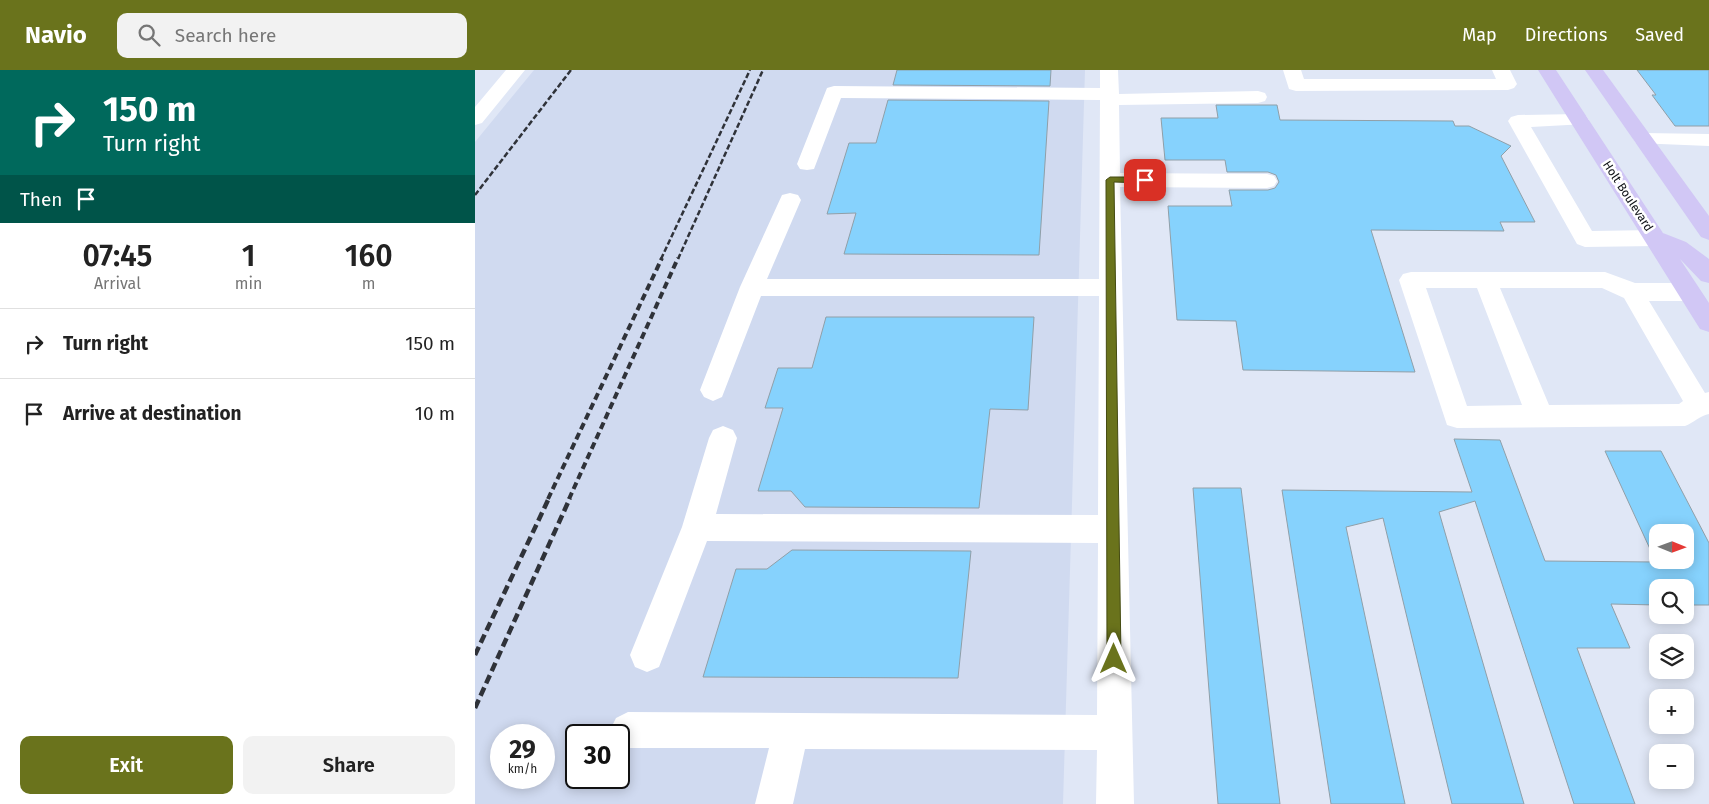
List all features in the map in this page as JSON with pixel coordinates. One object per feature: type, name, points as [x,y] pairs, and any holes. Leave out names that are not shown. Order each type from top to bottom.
[{"type":"main road","name":"Holt Boulevard","points":[[1547,70],[1709,323]]},
{"type":"main road","points":[[1594,70],[1709,232]]},
{"type":"main road","points":[[1655,238],[1673,243],[1690,254],[1702,264],[1709,275]]},
{"type":"street","points":[[475,119],[517,70]]},
{"type":"street","points":[[1293,70],[1296,85],[1374,77],[1508,84],[1501,70]]},
{"type":"street","points":[[807,164],[836,85],[1109,88],[1258,96]]},
{"type":"street","points":[[1109,88],[1115,804]]},
{"type":"street","points":[[1579,120],[1518,121],[1585,239],[1655,238]]},
{"type":"street","points":[[1643,139],[1709,140]]},
{"type":"street","points":[[1110,180],[1267,181]]},
{"type":"street","points":[[713,390],[752,287],[790,200]]},
{"type":"street","points":[[1632,292],[1703,404],[1685,415],[1457,417],[1411,280],[1605,280],[1632,292],[1689,292]]},
{"type":"street","points":[[1485,280],[1540,416]]},
{"type":"street","points":[[752,287],[1111,288]]},
{"type":"street","points":[[647,655],[697,527],[723,438]]},
{"type":"street","points":[[697,527],[1113,529]]},
{"type":"street","points":[[630,730],[1115,734]]},
{"type":"street","points":[[774,804],[791,731]]},
{"type":"shaded area","points":[[534,70],[1085,70],[1063,804],[475,804],[475,142]]},
{"type":"building","points":[[897,70],[1051,70],[1050,86],[893,85]]},
{"type":"building","points":[[1637,70],[1709,70],[1709,126],[1675,126],[1652,95],[1656,95]]},
{"type":"building","points":[[888,100],[1049,101],[1039,255],[844,254],[856,213],[827,214],[849,143],[876,143]]},
{"type":"building","points":[[1216,105],[1277,105],[1280,120],[1453,121],[1455,126],[1469,126],[1511,146],[1501,156],[1535,222],[1500,222],[1504,231],[1371,230],[1415,372],[1243,370],[1236,321],[1177,320],[1168,206],[1232,206],[1229,190],[1268,190],[1275,188],[1279,182],[1276,175],[1268,172],[1227,172],[1225,160],[1165,160],[1161,118],[1218,118]]},
{"type":"building","points":[[826,317],[1034,317],[1028,410],[990,409],[979,508],[805,507],[791,491],[758,491],[783,408],[765,408],[778,368],[812,368]]},
{"type":"building","points":[[1454,439],[1500,440],[1545,561],[1649,562],[1649,569],[1694,569],[1694,524],[1649,524],[1649,547],[1605,451],[1661,451],[1709,543],[1709,605],[1694,605],[1694,579],[1649,579],[1649,605],[1611,604],[1630,648],[1577,648],[1635,804],[1574,804],[1475,501],[1439,512],[1524,804],[1452,804],[1383,518],[1346,527],[1405,804],[1331,804],[1282,490],[1472,492]]},
{"type":"building","points":[[1193,488],[1241,488],[1280,804],[1218,804]]},
{"type":"building","points":[[792,550],[971,551],[958,678],[703,677],[736,569],[767,569]]},
{"type":"railway","points":[[475,195],[571,70]]},
{"type":"railway","points":[[661,259],[750,70]]},
{"type":"railway","points":[[678,259],[763,70]]},
{"type":"railway","points":[[548,499],[662,258]]},
{"type":"railway","points":[[569,499],[678,258]]},
{"type":"railway","points":[[475,655],[549,498]]},
{"type":"railway","points":[[475,708],[570,498]]},
{"type":"route","points":[[1114,659],[1110,180],[1145,180]]}]
